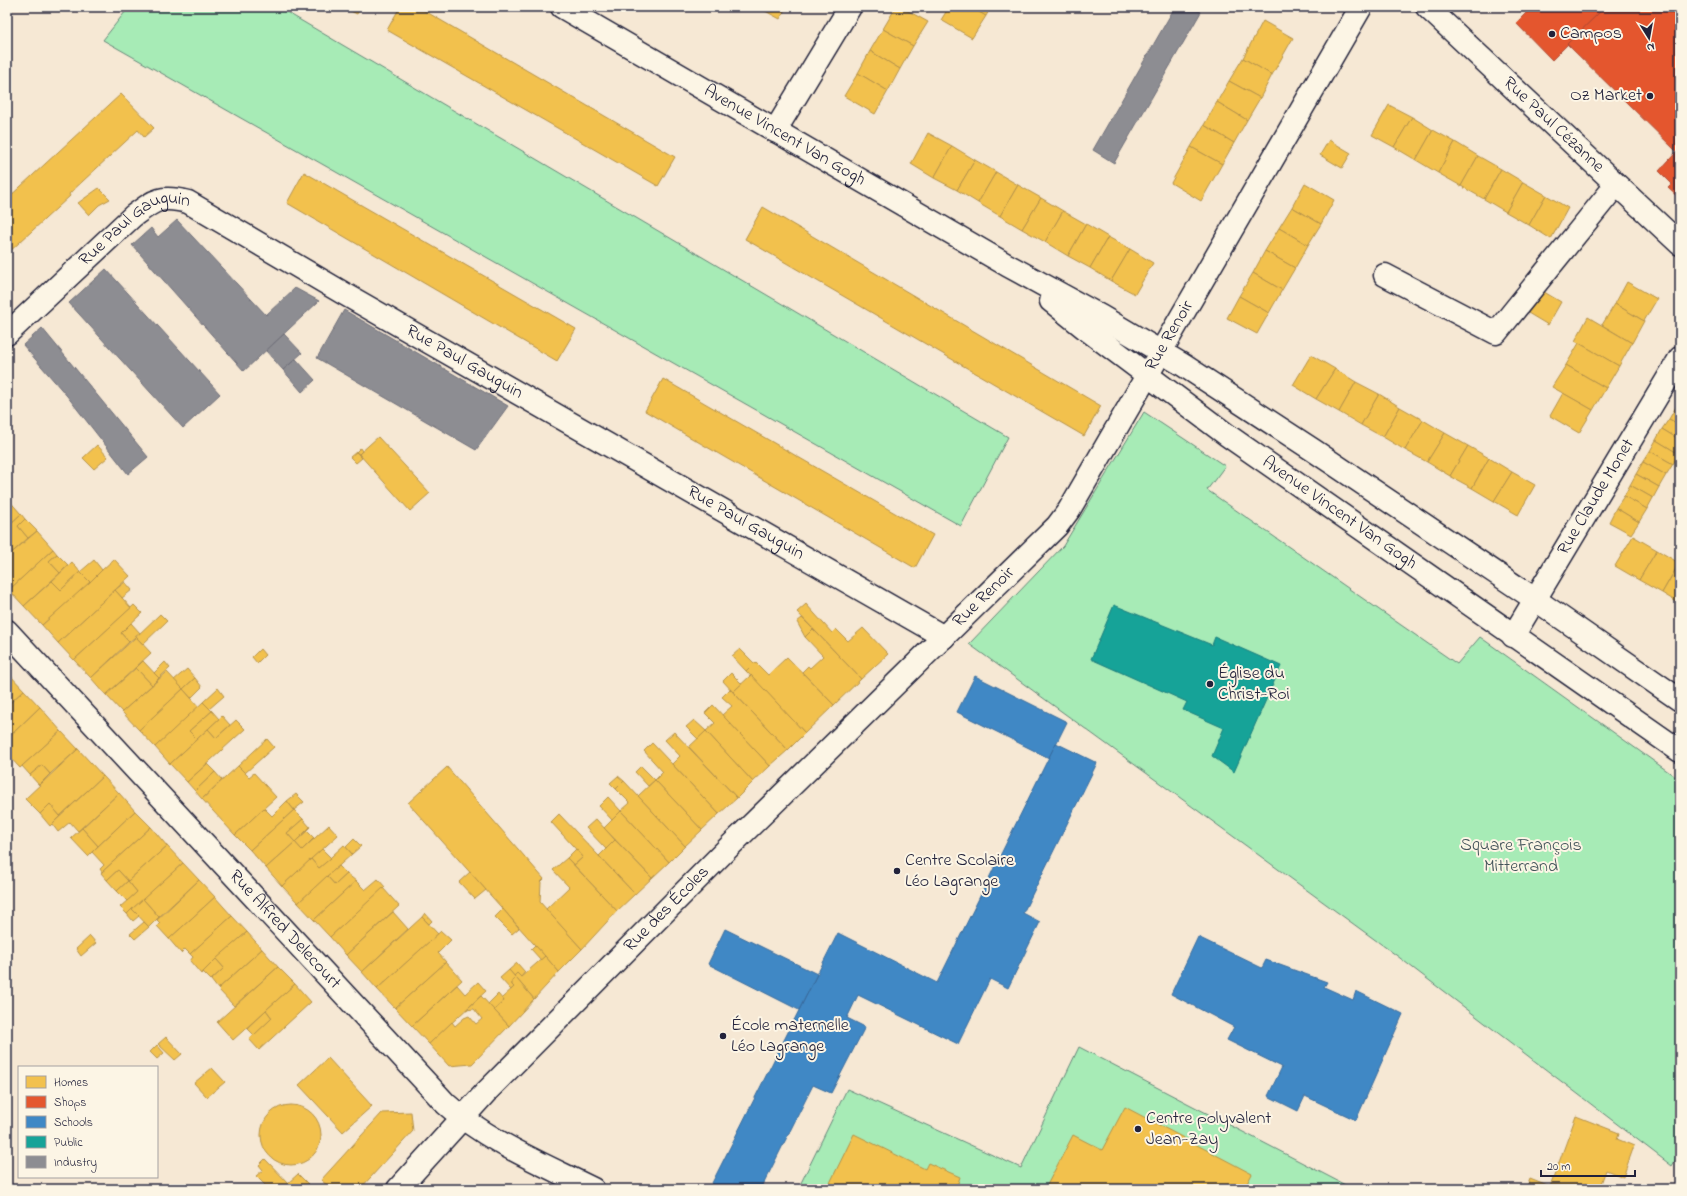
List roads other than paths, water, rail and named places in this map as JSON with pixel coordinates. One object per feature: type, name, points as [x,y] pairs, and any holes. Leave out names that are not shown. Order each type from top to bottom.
[{"type":"street","name":"Avenue Vincent Van Gogh","points":[[562,7],[1007,265],[1102,317],[1161,352],[1313,450],[1536,600],[1680,700]]},
{"type":"street","points":[[775,131],[850,7]]},
{"type":"street","name":"Rue Renoir","points":[[944,637],[1057,526],[1069,510],[1361,7]]},
{"type":"street","name":"Rue Paul Cézanne","points":[[1427,7],[1680,244]]},
{"type":"street","points":[[1385,275],[1496,333],[1616,185]]},
{"type":"street","name":"Rue Paul Gauguin","points":[[7,334],[133,216],[153,202],[170,197],[188,202],[343,293],[944,637]]},
{"type":"street","name":"Avenue Vincent Van Gogh","points":[[1007,265],[1086,330],[1258,457],[1680,751]]},
{"type":"street","name":"Rue Claude Monet","points":[[1513,636],[1680,358]]},
{"type":"street","name":"Rue Alfred Delecourt","points":[[7,631],[429,1087],[462,1118],[506,1145],[593,1189]]},
{"type":"street","name":"Rue des Écoles","points":[[398,1189],[462,1118],[730,846],[944,637]]},
{"type":"place","name":"Campos","points":[[1552,34]]},
{"type":"place","name":"Oz Market","points":[[1650,96]]},
{"type":"place","name":"Église du Christ-Roi","points":[[1210,684]]},
{"type":"place","name":"Centre Scolaire Léo Lagrange","points":[[897,871]]},
{"type":"place","name":"École maternelle Léo Lagrange","points":[[723,1036]]},
{"type":"place","name":"Centre polyvalent Jean-Zay","points":[[1138,1129]]},
{"type":"park label","name":"Square François Mitterrand","points":[[1521,856]]}]
